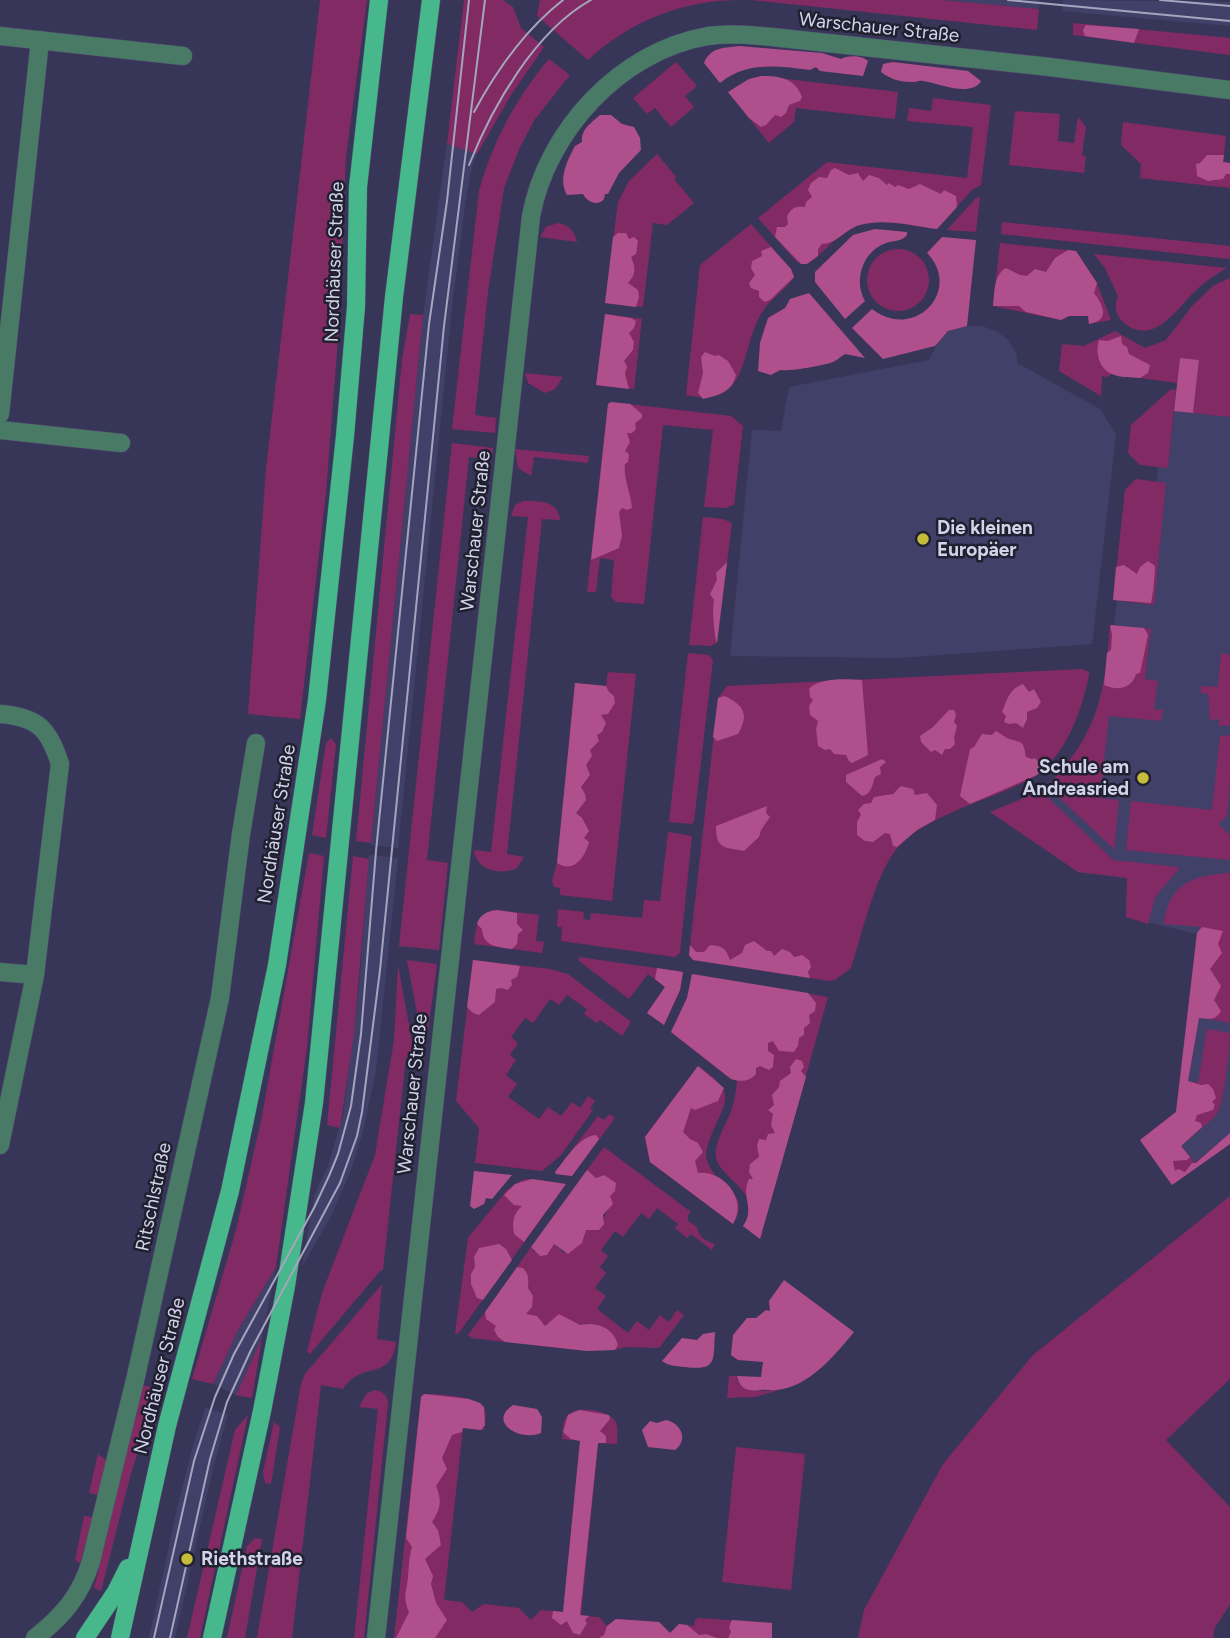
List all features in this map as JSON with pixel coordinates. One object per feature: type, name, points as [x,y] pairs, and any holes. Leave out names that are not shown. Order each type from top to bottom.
[{"type":"main road","name":"Nordhäuser Straße","points":[[120,1638],[183,1365],[230,1191],[277,965],[317,700],[345,436],[356,307],[358,187],[379,0]]},
{"type":"main road","points":[[212,1638],[262,1411],[314,1103],[394,297],[431,0]]},
{"type":"main road","points":[[85,1638],[116,1592],[144,1529]]},
{"type":"street","points":[[0,36],[183,55]]},
{"type":"street","name":"Warschauer Straße","points":[[376,1638],[531,216],[540,181],[559,142],[588,105],[623,74],[666,49],[709,36],[786,38],[1230,90]]},
{"type":"street","points":[[0,414],[40,40]]},
{"type":"street","points":[[0,430],[121,443]]},
{"type":"street","points":[[0,713],[15,715],[37,724],[52,738],[60,764],[36,975],[0,1145]]},
{"type":"street","name":"Ritschlstraße","points":[[35,1638],[64,1614],[85,1581],[91,1560],[136,1376],[220,998],[241,835],[257,743]]},
{"type":"street","points":[[0,972],[36,975]]},
{"type":"shaded area","points":[[320,0],[367,0],[346,157],[338,340],[326,492],[300,719],[248,714],[266,469]]},
{"type":"shaded area","points":[[464,0],[503,0],[513,7],[521,28],[544,47],[511,95],[477,154],[447,144]]},
{"type":"shaded area","points":[[540,0],[736,0],[695,4],[656,16],[621,35],[588,60],[537,16]]},
{"type":"shaded area","points":[[751,0],[942,0],[1039,9],[1037,30]]},
{"type":"shaded area","points":[[942,0],[1040,0],[1039,9]]},
{"type":"shaded area","points":[[1063,0],[1230,2],[1230,26],[1062,11]]},
{"type":"shaded area","points":[[1073,23],[1230,38],[1230,55],[1073,35]]},
{"type":"shaded area","points":[[1086,25],[1139,29],[1134,43],[1085,36],[1083,30]]},
{"type":"shaded area","points":[[739,46],[822,53],[841,59],[851,56],[868,61],[863,76],[820,71],[816,67],[810,70],[763,67],[741,71],[720,83],[704,63],[710,54],[718,49]]},
{"type":"shaded area","points":[[549,59],[570,75],[535,119],[520,147],[504,188],[488,292],[475,415],[496,418],[495,433],[452,429],[479,191],[491,155],[507,121],[526,89]]},
{"type":"shaded area","points":[[676,62],[697,86],[685,96],[694,107],[671,127],[655,108],[647,114],[633,98]]},
{"type":"shaded area","points":[[893,62],[968,71],[981,81],[976,86],[962,89],[923,81],[899,81],[881,72],[883,64]]},
{"type":"shaded area","points":[[761,76],[898,92],[895,119],[796,108],[794,122],[769,143],[728,92],[749,79]]},
{"type":"shaded area","points":[[761,76],[786,79],[802,97],[800,101],[789,105],[781,117],[775,115],[761,127],[749,118],[728,92],[749,79]]},
{"type":"shaded area","points":[[933,98],[991,105],[981,185],[972,190],[937,229],[881,222],[860,225],[844,233],[807,264],[797,262],[758,218],[827,162],[967,178],[973,127],[907,121],[909,108],[931,111]]},
{"type":"shaded area","points":[[1015,111],[1060,114],[1058,141],[1074,143],[1078,117],[1086,127],[1082,155],[1086,156],[1084,173],[1009,165]]},
{"type":"shaded area","points":[[600,115],[611,115],[622,124],[634,127],[640,138],[641,150],[619,173],[604,199],[596,203],[583,194],[567,195],[563,176],[575,146],[582,142],[585,130]]},
{"type":"shaded area","points":[[1123,122],[1226,136],[1223,162],[1230,163],[1230,188],[1140,178],[1141,164],[1121,145]]},
{"type":"shaded area","points":[[447,144],[477,154],[466,198],[452,307],[398,848],[371,845],[423,315]]},
{"type":"shaded area","points":[[657,154],[694,203],[667,225],[653,223],[643,307],[605,303],[618,202],[629,181]]},
{"type":"shaded area","points":[[1207,155],[1224,155],[1223,162],[1230,163],[1230,174],[1226,174],[1223,179],[1208,181],[1197,176],[1196,164]]},
{"type":"shaded area","points":[[835,168],[849,175],[858,173],[863,181],[869,175],[895,187],[898,185],[909,189],[920,184],[941,194],[944,190],[956,196],[957,207],[937,229],[889,222],[860,225],[832,242],[822,244],[818,249],[818,256],[807,264],[801,264],[775,237],[777,227],[785,227],[788,224],[787,216],[793,209],[805,207],[812,197],[808,190],[811,183],[819,177],[827,178]]},
{"type":"shaded area","points":[[980,197],[976,232],[947,230],[976,198]]},
{"type":"shaded area","points":[[1002,222],[1230,246],[1230,259],[1001,234]]},
{"type":"shaded area","points":[[558,223],[571,229],[577,242],[540,237],[546,227]]},
{"type":"shaded area","points":[[751,224],[791,269],[794,277],[761,314],[732,386],[722,394],[707,397],[686,395],[700,265]]},
{"type":"shaded area","points":[[875,229],[907,232],[907,235],[871,252],[860,276],[865,301],[845,319],[815,282],[815,272],[853,235]]},
{"type":"shaded area","points":[[618,233],[626,233],[629,239],[634,237],[638,241],[636,254],[631,257],[634,274],[628,283],[638,290],[636,307],[605,303],[613,237]]},
{"type":"shaded area","points":[[942,237],[976,240],[967,326],[948,331],[935,346],[883,359],[852,328],[872,309],[888,318],[904,319],[918,316],[929,307],[937,296],[940,282],[937,267],[927,253]]},
{"type":"shaded area","points":[[1000,243],[1076,251],[1097,283],[1111,320],[1089,324],[1088,316],[1069,316],[1061,320],[993,306]]},
{"type":"shaded area","points":[[771,247],[791,269],[794,277],[765,302],[759,297],[759,291],[751,288],[749,283],[755,275],[751,268],[752,261],[762,256],[761,251]]},
{"type":"shaded area","points":[[898,249],[920,258],[929,280],[920,302],[898,311],[876,302],[867,280],[876,258]]},
{"type":"shaded area","points":[[1068,250],[1076,251],[1097,283],[1094,293],[1102,307],[1103,316],[1096,322],[1089,324],[1088,316],[1069,316],[1061,320],[1026,312],[1019,306],[993,306],[997,280],[1006,268],[1027,276],[1035,269],[1046,272],[1055,258]]},
{"type":"shaded area","points":[[1094,254],[1227,268],[1200,286],[1162,324],[1143,331],[1133,328],[1120,318],[1116,309],[1118,296],[1105,268]]},
{"type":"shaded area","points":[[1230,278],[1230,417],[1193,413],[1199,360],[1180,358],[1177,383],[1111,374],[1108,377],[1102,376],[1101,396],[1059,371],[1062,344],[1084,346],[1115,331],[1145,348],[1166,340],[1193,305],[1213,286]]},
{"type":"shaded area","points":[[809,293],[865,358],[845,354],[831,363],[780,370],[771,375],[758,371],[760,343],[768,318],[785,308],[790,299]]},
{"type":"shaded area","points":[[410,314],[423,315],[371,843],[356,841],[402,360]]},
{"type":"shaded area","points":[[605,314],[642,319],[634,389],[596,385]]},
{"type":"shaded area","points":[[605,314],[636,321],[629,333],[634,342],[633,350],[624,361],[629,389],[596,385]]},
{"type":"shaded area","name":"Die kleinen Europäer","points":[[982,326],[1007,339],[1017,355],[1017,363],[1100,409],[1116,435],[1092,644],[899,658],[730,656],[752,430],[781,431],[789,387],[929,360],[941,337],[956,327]]},
{"type":"shaded area","points":[[1121,336],[1122,344],[1127,347],[1129,354],[1150,365],[1148,373],[1140,378],[1115,375],[1101,364],[1098,355],[1099,340],[1108,341]]},
{"type":"shaded area","points":[[705,352],[719,355],[728,361],[736,375],[728,389],[703,399],[698,393],[703,373],[701,357]]},
{"type":"shaded area","name":"Schule am Andreasried","points":[[1180,358],[1230,363],[1230,1144],[1172,1185],[1140,1140],[1176,1112],[1197,934],[1126,917],[1127,878],[1078,872],[990,812],[1035,794],[1063,770],[1088,735],[1100,701],[1154,709],[1145,680],[1151,630],[1114,625],[1117,601],[1153,605],[1166,483],[1157,482],[1158,466],[1168,467]]},
{"type":"shaded area","points":[[1180,358],[1199,360],[1193,413],[1174,411]]},
{"type":"shaded area","points":[[525,373],[563,377],[555,389],[545,393],[528,383]]},
{"type":"shaded area","points":[[1171,389],[1176,390],[1168,468],[1140,465],[1128,453],[1131,425]]},
{"type":"shaded area","points":[[611,402],[731,416],[743,426],[734,505],[725,508],[704,507],[713,430],[663,425],[644,604],[616,602],[611,597],[614,560],[600,558],[596,592],[587,592],[608,404]]},
{"type":"shaded area","points":[[608,404],[630,404],[642,414],[642,418],[635,423],[636,429],[627,433],[630,442],[625,451],[629,454],[625,470],[632,508],[622,508],[619,512],[622,536],[619,548],[591,560]]},
{"type":"shaded area","points":[[452,443],[493,448],[492,459],[469,457],[427,860],[448,863],[439,950],[399,946]]},
{"type":"shaded area","points":[[515,449],[589,456],[588,463],[534,457],[531,476],[518,468]]},
{"type":"shaded area","points":[[1136,479],[1166,483],[1154,605],[1113,600],[1125,490]]},
{"type":"shaded area","points":[[523,501],[552,505],[560,520],[542,519],[507,854],[524,857],[517,868],[496,871],[484,867],[474,850],[491,852],[528,517],[511,516],[515,505]]},
{"type":"shaded area","points":[[703,517],[732,523],[717,643],[710,646],[689,645]]},
{"type":"shaded area","points":[[1148,561],[1155,566],[1151,603],[1113,600],[1116,567],[1124,565],[1137,574],[1140,567]]},
{"type":"shaded area","points":[[727,562],[717,643],[714,600],[710,594],[717,580],[716,573]]},
{"type":"shaded area","points":[[1110,625],[1151,629],[1145,679],[1158,681],[1154,709],[1163,710],[1161,721],[1109,716],[1100,798],[1119,800],[1114,849],[1047,786],[1078,749],[1096,712],[1105,672]]},
{"type":"shaded area","points":[[1110,625],[1144,628],[1148,635],[1140,673],[1136,674],[1128,686],[1114,688],[1104,685],[1107,653],[1111,650]]},
{"type":"shaded area","points":[[688,653],[709,655],[713,660],[692,824],[669,822]]},
{"type":"shaded area","points":[[1221,653],[1230,655],[1230,725],[1219,726],[1219,719],[1210,720],[1208,694],[1201,693],[1201,686],[1218,687]]},
{"type":"shaded area","points":[[1082,669],[1089,672],[1089,676],[1082,703],[1072,730],[1058,754],[1030,779],[933,821],[900,845],[891,856],[877,886],[851,968],[835,980],[693,960],[689,955],[718,698],[727,686]]},
{"type":"shaded area","points":[[608,672],[636,674],[612,901],[560,895],[560,888],[554,887],[552,881],[557,863],[575,683],[606,686]]},
{"type":"shaded area","points":[[862,680],[868,755],[852,763],[846,755],[834,754],[830,749],[825,750],[818,746],[818,721],[810,715],[809,706],[813,700],[809,689],[819,682]]},
{"type":"shaded area","points":[[575,683],[606,686],[614,696],[615,703],[608,714],[601,715],[606,723],[602,732],[597,735],[599,741],[590,750],[592,756],[586,765],[590,775],[581,787],[586,800],[576,813],[589,831],[584,838],[589,842],[578,862],[563,866],[557,863]]},
{"type":"shaded area","points":[[1023,684],[1029,692],[1034,689],[1041,702],[1037,708],[1027,712],[1023,728],[1016,723],[1004,722],[1006,716],[1002,712],[1012,692]]},
{"type":"shaded area","points":[[725,696],[740,707],[744,721],[738,734],[717,741],[713,737],[718,698]]},
{"type":"shaded area","points":[[949,710],[954,710],[956,715],[955,744],[950,749],[945,749],[942,755],[935,750],[931,752],[921,742],[920,736]]},
{"type":"shaded area","points":[[996,731],[1021,743],[1026,757],[1035,758],[1044,768],[1037,775],[970,804],[960,796],[970,749],[982,734],[992,735]]},
{"type":"shaded area","points":[[1230,735],[1227,816],[1218,824],[1230,835],[1230,860],[1126,850],[1131,801],[1212,810],[1220,736]]},
{"type":"shaded area","points":[[331,738],[336,744],[326,838],[312,835],[326,743]]},
{"type":"shaded area","points":[[882,759],[886,762],[880,767],[881,774],[875,777],[871,789],[865,795],[862,796],[846,782],[846,775]]},
{"type":"shaded area","points":[[901,786],[913,789],[915,795],[927,793],[937,805],[935,820],[917,830],[897,847],[893,846],[890,834],[885,833],[873,842],[865,841],[857,835],[857,822],[861,815],[858,810],[864,804],[871,803],[874,797],[893,794]]},
{"type":"shaded area","points":[[1041,791],[1113,860],[1178,867],[1155,897],[1148,924],[1126,917],[1127,878],[1078,872],[990,812]]},
{"type":"shaded area","points":[[767,806],[766,813],[770,817],[759,837],[744,851],[727,848],[720,843],[716,826]]},
{"type":"shaded area","points":[[668,832],[692,836],[680,953],[675,957],[561,941],[562,927],[557,927],[558,909],[584,912],[583,919],[590,920],[591,913],[642,918],[644,900],[660,901]]},
{"type":"shaded area","points":[[309,853],[324,856],[307,1047],[276,1267],[239,1328],[213,1384],[192,1379],[236,1230],[262,1116]]},
{"type":"shaded area","points":[[369,855],[398,858],[376,1070],[363,1132],[351,1170],[331,1216],[302,1267],[314,1196],[328,1165],[343,1116],[359,988]]},
{"type":"shaded area","points":[[353,856],[369,859],[354,1034],[340,1128],[327,1125]]},
{"type":"shaded area","points":[[1230,873],[1230,1023],[1199,1017],[1188,1081],[1198,1083],[1207,1029],[1230,1033],[1224,1086],[1216,1115],[1181,1146],[1195,1163],[1230,1133],[1230,1144],[1172,1185],[1140,1140],[1176,1112],[1197,933],[1202,927],[1164,924],[1171,899],[1177,890],[1194,879]]},
{"type":"shaded area","points":[[497,910],[539,915],[536,941],[544,942],[542,953],[474,944],[481,917]]},
{"type":"shaded area","points":[[497,910],[517,913],[517,924],[523,930],[518,934],[517,944],[512,949],[488,943],[477,924],[485,914]]},
{"type":"shaded area","points":[[1202,927],[1223,931],[1218,944],[1222,953],[1210,969],[1221,986],[1214,1000],[1221,1011],[1214,1018],[1199,1018],[1188,1081],[1208,1084],[1216,1098],[1212,1102],[1215,1105],[1213,1110],[1197,1115],[1195,1121],[1201,1123],[1202,1127],[1181,1146],[1190,1157],[1187,1160],[1173,1161],[1175,1171],[1178,1169],[1185,1172],[1192,1163],[1196,1163],[1230,1133],[1230,1144],[1172,1185],[1140,1140],[1176,1112],[1197,933]]},
{"type":"shaded area","points":[[754,941],[771,951],[774,956],[782,949],[794,957],[802,955],[809,960],[810,978],[693,960],[689,955],[690,945],[696,952],[704,952],[710,945],[715,945],[724,949],[730,960],[742,953],[745,945]]},
{"type":"shaded area","points":[[579,957],[683,972],[680,990],[664,1025],[647,1013],[665,987],[648,974],[629,999],[579,961]]},
{"type":"shaded area","points":[[407,960],[437,964],[426,1046],[423,1045]]},
{"type":"shaded area","points":[[473,960],[550,969],[568,974],[631,1022],[622,1036],[600,1020],[597,1023],[584,1014],[587,1009],[567,995],[559,1005],[550,999],[533,1023],[525,1018],[511,1037],[518,1043],[510,1055],[516,1060],[506,1075],[517,1084],[508,1097],[539,1119],[548,1107],[561,1116],[572,1102],[580,1108],[588,1096],[595,1101],[590,1108],[593,1110],[561,1155],[542,1171],[475,1163],[479,1128],[456,1101]]},
{"type":"shaded area","points":[[473,960],[520,966],[517,977],[511,980],[512,985],[508,990],[496,989],[495,1002],[479,1015],[467,1007]]},
{"type":"shaded area","points":[[398,965],[415,1058],[406,1057],[383,1270],[310,1354],[307,1351],[322,1293],[375,1155],[394,1040]]},
{"type":"shaded area","points":[[657,968],[683,972],[680,990],[664,1025],[647,1013],[665,987],[655,979]]},
{"type":"shaded area","points":[[692,974],[828,997],[760,1239],[743,1226],[749,1215],[748,1198],[722,1169],[716,1155],[718,1141],[733,1105],[737,1081],[671,1032],[687,998]]},
{"type":"shaded area","points":[[692,974],[808,993],[816,1003],[815,1011],[809,1015],[810,1023],[804,1028],[804,1035],[799,1038],[794,1052],[779,1051],[773,1041],[768,1043],[768,1051],[774,1055],[773,1067],[769,1070],[760,1066],[756,1068],[756,1074],[748,1080],[731,1079],[671,1032],[687,998]]},
{"type":"shaded area","points":[[796,1059],[802,1061],[804,1067],[801,1071],[806,1077],[760,1239],[743,1226],[748,1214],[747,1185],[749,1179],[753,1179],[749,1172],[750,1164],[759,1157],[759,1139],[766,1140],[768,1134],[775,1133],[771,1125],[773,1114],[768,1110],[774,1105],[772,1095],[779,1087],[780,1081],[791,1073],[790,1067]]},
{"type":"shaded area","points":[[698,1066],[724,1091],[724,1106],[706,1155],[711,1169],[736,1196],[739,1204],[733,1224],[650,1162],[645,1137]]},
{"type":"shaded area","points":[[698,1066],[724,1088],[718,1101],[695,1110],[691,1108],[683,1132],[698,1143],[703,1152],[695,1161],[698,1173],[717,1176],[731,1188],[738,1205],[733,1224],[650,1162],[645,1137]]},
{"type":"shaded area","points":[[609,1114],[615,1118],[572,1176],[556,1174],[598,1116],[604,1120]]},
{"type":"shaded area","points":[[596,1135],[599,1139],[572,1176],[556,1174],[578,1144]]},
{"type":"shaded area","points":[[604,1147],[691,1212],[688,1221],[697,1227],[703,1238],[715,1244],[712,1250],[691,1234],[687,1238],[675,1228],[678,1224],[657,1208],[649,1219],[641,1213],[623,1237],[615,1231],[601,1250],[608,1256],[600,1267],[606,1273],[595,1288],[606,1296],[597,1309],[628,1333],[637,1321],[649,1330],[660,1315],[669,1322],[677,1310],[684,1315],[659,1348],[625,1347],[615,1350],[618,1345],[607,1331],[598,1325],[580,1325],[562,1320],[545,1326],[525,1314],[529,1278],[517,1267],[531,1247],[534,1252],[554,1244],[564,1253],[586,1230],[599,1230],[609,1205],[609,1192],[604,1175],[596,1178],[587,1170]]},
{"type":"shaded area","points":[[587,1170],[596,1178],[604,1175],[616,1183],[615,1191],[610,1196],[613,1204],[603,1215],[604,1224],[599,1230],[586,1230],[582,1243],[568,1254],[554,1244],[547,1255],[540,1256],[531,1247]]},
{"type":"shaded area","points":[[474,1171],[512,1175],[492,1199],[486,1198],[484,1204],[474,1209],[470,1206]]},
{"type":"shaded area","points":[[532,1179],[566,1184],[524,1242],[514,1234],[513,1225],[515,1215],[522,1206],[514,1205],[504,1195],[515,1184]]},
{"type":"shaded area","points":[[522,1180],[566,1184],[458,1334],[455,1333],[468,1238],[507,1190]]},
{"type":"shaded area","points":[[1230,1196],[1230,1379],[1166,1440],[1230,1507],[1230,1605],[1215,1627],[1213,1638],[858,1638],[864,1610],[943,1464],[1033,1355]]},
{"type":"shaded area","points":[[499,1244],[506,1249],[512,1260],[483,1300],[477,1298],[471,1284],[474,1257],[479,1248]]},
{"type":"shaded area","points":[[276,1267],[262,1338],[236,1395],[213,1384],[239,1328]]},
{"type":"shaded area","points":[[517,1267],[523,1268],[526,1273],[528,1288],[533,1296],[532,1307],[526,1314],[537,1316],[545,1326],[559,1314],[580,1325],[604,1327],[616,1339],[618,1345],[615,1350],[587,1351],[505,1342],[498,1337],[494,1330],[496,1326],[486,1319],[485,1312]]},
{"type":"shaded area","points":[[784,1280],[854,1332],[820,1369],[800,1383],[777,1390],[748,1390],[742,1387],[737,1376],[761,1377],[763,1362],[738,1360],[731,1355],[733,1335],[747,1318],[756,1318],[766,1310],[770,1311],[769,1301]]},
{"type":"shaded area","points":[[382,1284],[377,1339],[396,1342],[393,1355],[382,1367],[359,1375],[343,1389],[321,1385],[292,1638],[257,1638],[301,1384],[305,1374]]},
{"type":"shaded area","points":[[485,1312],[486,1319],[497,1325],[498,1337],[505,1342],[472,1338],[468,1335]]},
{"type":"shaded area","points":[[715,1332],[713,1357],[708,1365],[695,1368],[670,1365],[662,1361],[682,1338],[697,1340],[703,1334]]},
{"type":"shaded area","points":[[262,1338],[252,1398],[236,1395]]},
{"type":"shaded area","points":[[729,1376],[737,1376],[737,1380],[757,1391],[779,1390],[755,1397],[727,1398]]},
{"type":"shaded area","points":[[142,1385],[159,1389],[131,1473],[101,1591],[94,1588]]},
{"type":"shaded area","points":[[374,1390],[384,1394],[388,1403],[364,1638],[354,1638],[378,1409],[359,1407],[366,1394]]},
{"type":"shaded area","points":[[424,1394],[456,1396],[474,1401],[484,1408],[486,1419],[484,1430],[463,1428],[444,1600],[462,1602],[472,1612],[484,1604],[519,1608],[531,1620],[541,1610],[563,1612],[580,1441],[562,1439],[563,1427],[565,1418],[571,1413],[592,1410],[606,1414],[615,1421],[617,1444],[598,1443],[581,1616],[599,1617],[607,1626],[616,1619],[659,1622],[670,1633],[679,1624],[694,1626],[695,1620],[699,1618],[772,1623],[772,1638],[394,1638],[421,1397]]},
{"type":"shaded area","points":[[424,1394],[469,1399],[480,1403],[484,1407],[485,1425],[481,1430],[463,1428],[462,1432],[452,1435],[442,1458],[447,1469],[436,1486],[440,1504],[432,1522],[438,1530],[441,1545],[425,1559],[433,1576],[431,1584],[436,1603],[447,1620],[435,1638],[396,1638],[409,1612],[406,1594],[412,1547],[406,1538],[421,1397]]},
{"type":"shaded area","points":[[513,1405],[537,1409],[542,1417],[541,1433],[524,1435],[509,1429],[503,1418]]},
{"type":"shaded area","points":[[205,1408],[228,1414],[213,1468],[175,1638],[149,1638],[178,1504]]},
{"type":"shaded area","points":[[579,1410],[609,1415],[610,1419],[600,1431],[606,1436],[606,1443],[598,1443],[580,1615],[589,1616],[580,1635],[573,1633],[567,1621],[561,1625],[552,1618],[553,1611],[563,1612],[580,1441],[571,1439],[563,1432],[568,1415]]},
{"type":"shaded area","points":[[248,1415],[200,1638],[187,1638],[235,1430]]},
{"type":"shaded area","points":[[666,1420],[679,1428],[682,1442],[675,1450],[648,1447],[642,1430],[650,1421],[657,1423]]},
{"type":"shaded area","points":[[274,1422],[280,1427],[271,1484],[265,1483],[263,1472]]},
{"type":"shaded area","points":[[736,1447],[805,1454],[791,1590],[722,1582]]},
{"type":"shaded area","points":[[98,1454],[106,1460],[98,1495],[89,1493]]},
{"type":"shaded area","points":[[84,1516],[93,1517],[80,1563],[75,1560]]},
{"type":"shaded area","points":[[255,1538],[262,1539],[245,1638],[227,1638],[247,1546]]},
{"type":"shaded area","points":[[616,1619],[659,1622],[670,1633],[679,1624],[687,1625],[699,1635],[706,1634],[717,1638],[599,1638]]},
{"type":"shaded area","points":[[732,1620],[772,1623],[772,1638],[728,1638]]},
{"type":"tram line","points":[[154,1638],[194,1461],[215,1397],[234,1354],[329,1176],[351,1106],[361,1034],[376,851],[429,324],[447,201],[469,0]]},
{"type":"tram line","points":[[170,1638],[210,1459],[227,1402],[251,1350],[340,1183],[357,1136],[362,1112],[380,970],[444,326],[485,0]]},
{"type":"tram line","points":[[474,112],[513,52],[549,11],[563,0]]},
{"type":"tram line","points":[[469,165],[490,119],[518,72],[552,31],[591,0]]},
{"type":"tram line","points":[[1008,0],[1230,21]]},
{"type":"tram line","points":[[1160,0],[1230,6]]},
{"type":"place","name":"Die kleinen Europäer","points":[[923,539]]},
{"type":"place","name":"Schule am Andreasried","points":[[1143,778]]},
{"type":"place","name":"Riethstraße","points":[[187,1559]]}]
